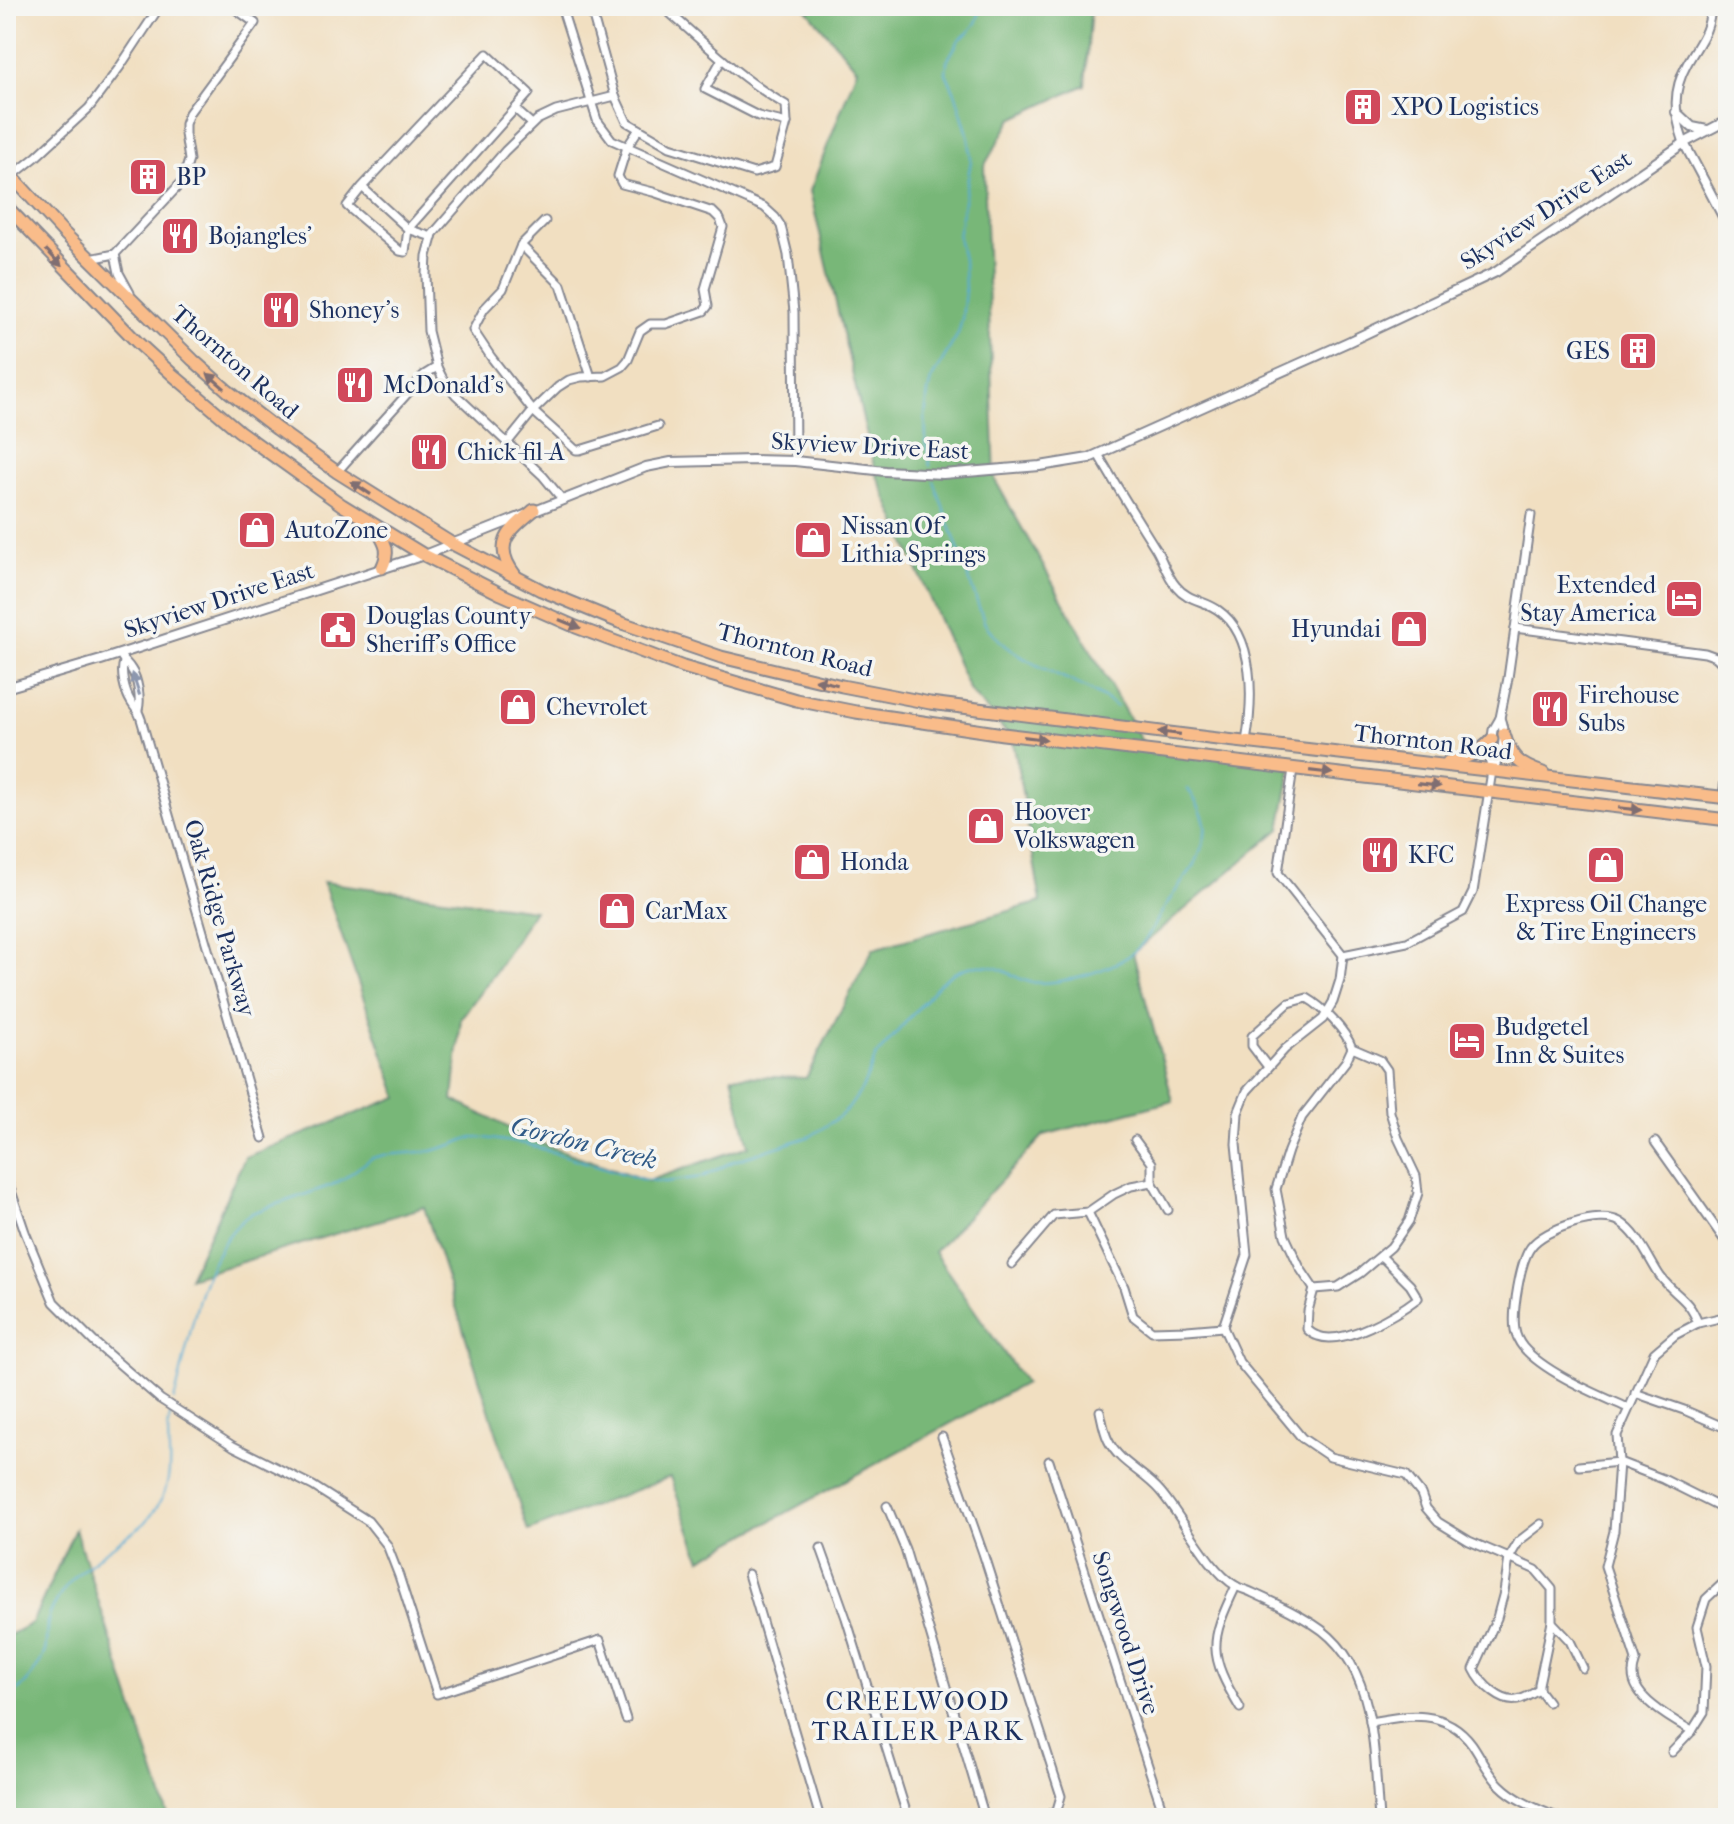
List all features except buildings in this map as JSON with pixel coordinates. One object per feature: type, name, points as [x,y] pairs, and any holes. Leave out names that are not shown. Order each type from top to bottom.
[{"type":"highway","name":"Thornton Road","points":[[8,176],[212,377],[277,429],[337,472],[451,543],[518,578],[604,616],[721,657],[842,686],[969,709],[1726,798]]},
{"type":"highway","name":"Thornton Road","points":[[6,206],[137,342],[182,383],[239,431],[374,526],[501,594],[576,627],[683,667],[776,695],[856,712],[1003,734],[1728,820]]},
{"type":"highway","points":[[518,578],[506,562],[505,542],[509,533],[534,510]]},
{"type":"highway","points":[[374,526],[387,551],[382,568]]},
{"type":"highway","points":[[1434,764],[1477,754],[1498,736],[1517,760],[1558,779]]},
{"type":"street","points":[[8,176],[44,150],[89,108],[160,6]]},
{"type":"street","points":[[90,259],[115,254],[182,182],[189,160],[185,124],[189,113],[255,23],[231,6]]},
{"type":"street","points":[[561,6],[597,120],[612,140],[764,207],[781,226],[788,255],[794,312],[795,461]]},
{"type":"street","points":[[592,6],[615,96],[627,122],[670,147],[754,173],[775,167],[787,123],[786,105],[760,90],[662,6]]},
{"type":"street","points":[[1711,6],[1710,22],[1704,38],[1678,82],[1676,112],[1684,143],[1728,226]]},
{"type":"street","points":[[487,54],[529,93],[408,229],[405,252],[347,206],[362,187],[487,54]]},
{"type":"street","points":[[722,59],[705,89],[758,116],[787,123]]},
{"type":"street","points":[[562,499],[543,476],[456,395],[443,379],[437,367],[427,320],[426,274],[432,237],[532,124],[556,111],[615,96]]},
{"type":"street","points":[[515,109],[532,124]]},
{"type":"street","points":[[1676,112],[1692,127],[1707,130]]},
{"type":"street","name":"Skyview Drive East","points":[[6,688],[101,660],[122,657],[424,555],[646,467],[671,462],[795,461],[943,474],[1040,466],[1089,458],[1496,272],[1684,143],[1728,120]]},
{"type":"street","points":[[508,442],[558,387],[569,380],[605,376],[622,367],[640,331],[650,324],[666,324],[704,311],[708,306],[705,289],[723,227],[720,219],[713,212],[622,184],[618,176],[627,147],[639,129]]},
{"type":"street","points":[[362,187],[408,229],[432,237]]},
{"type":"street","points":[[545,221],[521,245],[503,289],[484,309],[473,330],[533,411],[576,450],[658,426]]},
{"type":"street","points":[[521,245],[561,285],[591,377]]},
{"type":"street","points":[[115,254],[117,268],[133,302]]},
{"type":"street","points":[[337,472],[424,375],[437,367]]},
{"type":"street","points":[[1098,454],[1178,589],[1187,597],[1210,604],[1237,628],[1250,687],[1246,742]]},
{"type":"street","points":[[1343,955],[1407,942],[1463,912],[1473,892],[1492,771],[1500,759],[1498,736],[1493,730],[1500,718],[1508,678],[1531,515]]},
{"type":"street","points":[[1515,628],[1700,652],[1716,657],[1728,669]]},
{"type":"street","name":"Oak Ridge Parkway","points":[[122,657],[131,667],[141,699],[138,710],[263,1138]]},
{"type":"street","points":[[1492,771],[1489,759],[1498,736],[1505,729],[1500,718]]},
{"type":"street","points":[[1726,798],[1728,749]]},
{"type":"street","points":[[1293,769],[1278,873],[1343,955],[1340,980],[1323,1019],[1268,1067],[1247,1091],[1238,1113],[1236,1144],[1247,1255],[1223,1327],[1239,1362],[1302,1438],[1330,1457],[1406,1475],[1438,1522],[1469,1541],[1536,1570],[1552,1589],[1552,1622],[1539,1690],[1548,1702]]},
{"type":"street","points":[[1268,1067],[1252,1046],[1252,1036],[1289,1003],[1307,998],[1319,1005],[1349,1038],[1352,1048],[1346,1061],[1302,1117],[1276,1189],[1285,1236],[1314,1289],[1307,1329],[1319,1337],[1347,1336],[1378,1323],[1418,1298],[1410,1285],[1381,1256]]},
{"type":"street","points":[[1314,1289],[1338,1287],[1391,1247],[1409,1221],[1418,1193],[1416,1176],[1390,1112],[1387,1070],[1380,1060],[1352,1048]]},
{"type":"street","points":[[1135,1140],[1152,1163],[1152,1182],[1168,1210]]},
{"type":"street","points":[[1655,1142],[1728,1245]]},
{"type":"street","points":[[6,1176],[54,1302],[94,1342],[160,1399],[233,1446],[313,1486],[368,1521],[387,1545],[437,1694],[600,1640],[626,1719]]},
{"type":"street","points":[[1012,1264],[1054,1215],[1088,1212],[1131,1186],[1152,1182]]},
{"type":"street","points":[[1088,1212],[1124,1287],[1133,1316],[1152,1331],[1223,1327]]},
{"type":"street","points":[[1628,1408],[1542,1363],[1517,1338],[1514,1328],[1523,1260],[1532,1245],[1562,1227],[1599,1217],[1621,1223],[1640,1243],[1660,1276],[1687,1302],[1698,1323]]},
{"type":"street","points":[[1692,1731],[1658,1711],[1638,1689],[1632,1675],[1636,1660],[1605,1566],[1614,1531],[1619,1462],[1617,1435],[1654,1353],[1675,1335],[1698,1323],[1728,1316]]},
{"type":"street","points":[[1635,1393],[1728,1429]]},
{"type":"street","points":[[1100,1411],[1107,1439],[1116,1453],[1156,1486],[1220,1572],[1236,1586],[1313,1624],[1335,1641],[1349,1660],[1360,1682],[1370,1722],[1379,1818]]},
{"type":"street","points":[[942,1437],[983,1553],[1061,1796],[1057,1810],[1043,1818]]},
{"type":"street","name":"Songwood Drive","points":[[1049,1461],[1165,1818]]},
{"type":"street","points":[[1579,1466],[1619,1462],[1663,1479],[1723,1509]]},
{"type":"street","points":[[887,1506],[905,1549],[985,1818]]},
{"type":"street","points":[[1539,1690],[1521,1699],[1505,1699],[1480,1679],[1474,1669],[1497,1618],[1509,1558],[1519,1541],[1541,1524]]},
{"type":"street","points":[[821,1548],[908,1818]]},
{"type":"street","points":[[748,1574],[820,1818]]},
{"type":"street","points":[[1672,1752],[1692,1731],[1704,1712],[1706,1666],[1697,1627],[1706,1599],[1728,1581]]},
{"type":"street","points":[[1236,1586],[1220,1619],[1215,1644],[1223,1680],[1240,1708]]},
{"type":"street","points":[[1552,1622],[1570,1641],[1583,1668]]},
{"type":"street","points":[[1370,1722],[1401,1716],[1422,1716],[1450,1723],[1472,1743],[1498,1783],[1521,1801],[1559,1818]]},
{"type":"green space","points":[[804,6],[1091,6],[1085,85],[1012,119],[984,166],[995,480],[1145,747],[1294,757],[1280,829],[1133,953],[1173,1101],[1044,1135],[934,1252],[1025,1383],[701,1559],[670,1477],[528,1531],[424,1207],[189,1278],[245,1157],[398,1097],[323,882],[534,910],[495,973],[461,1018],[453,1100],[540,1143],[648,1181],[749,1146],[732,1076],[806,1078],[873,949],[1041,902],[1013,740],[969,690],[875,471],[810,191],[857,69]]},
{"type":"green space","points":[[75,1529],[169,1818],[6,1818],[6,1637],[32,1623]]},
{"type":"waterway","name":"Gordon Creek","points":[[930,466],[925,416],[928,392],[931,380],[958,334],[962,319],[964,264],[958,237],[971,160],[969,138],[946,73],[947,61],[959,40],[976,23],[982,6]]},
{"type":"waterway","name":"Gordon Creek","points":[[934,481],[985,624],[1013,651],[1117,707]]},
{"type":"waterway","name":"Gordon Creek","points":[[174,1400],[208,1273],[219,1249],[234,1229],[252,1213],[332,1185],[372,1158],[432,1151],[478,1137],[526,1144],[641,1179],[665,1182],[702,1177],[734,1161],[811,1136],[848,1109],[862,1089],[876,1056],[940,983],[954,973],[969,967],[985,966],[1030,982],[1055,982],[1113,965],[1138,948],[1194,866],[1203,844],[1204,818],[1188,789]]},
{"type":"waterway","name":"Gordon Creek","points":[[6,1699],[24,1685],[39,1665],[45,1651],[49,1617],[63,1591],[90,1563],[145,1523],[157,1506],[169,1473],[171,1413]]},
{"type":"waterway","points":[[1721,1818],[1728,1804]]},
{"type":"place","name":"XPO Logistics","points":[[1363,107]]},
{"type":"place","name":"BP","points":[[148,177]]},
{"type":"place","name":"Bojangles'","points":[[180,236]]},
{"type":"place","name":"Shoney's","points":[[281,310]]},
{"type":"place","name":"GES","points":[[1638,351]]},
{"type":"place","name":"McDonald's","points":[[355,385]]},
{"type":"place","name":"Chick-fil-A","points":[[429,452]]},
{"type":"place","name":"AutoZone","points":[[257,530]]},
{"type":"place","name":"Nissan Of Lithia Springs","points":[[813,540]]},
{"type":"place","name":"Extended Stay America","points":[[1684,599]]},
{"type":"place","name":"Hyundai","points":[[1409,629]]},
{"type":"place","name":"Douglas County Sheriff's Office","points":[[338,630]]},
{"type":"place","name":"Chevrolet","points":[[518,707]]},
{"type":"place","name":"Firehouse Subs","points":[[1550,709]]},
{"type":"place","name":"Hoover Volkswagen","points":[[986,826]]},
{"type":"place","name":"KFC","points":[[1380,855]]},
{"type":"place","name":"Honda","points":[[812,862]]},
{"type":"place","name":"Express Oil Change & Tire Engineers","points":[[1606,865]]},
{"type":"place","name":"CarMax","points":[[617,911]]},
{"type":"place","name":"Budgetel Inn & Suites","points":[[1467,1041]]},
{"type":"district","name":"CREELWOOD TRAILER PARK","points":[[918,1716]]}]
